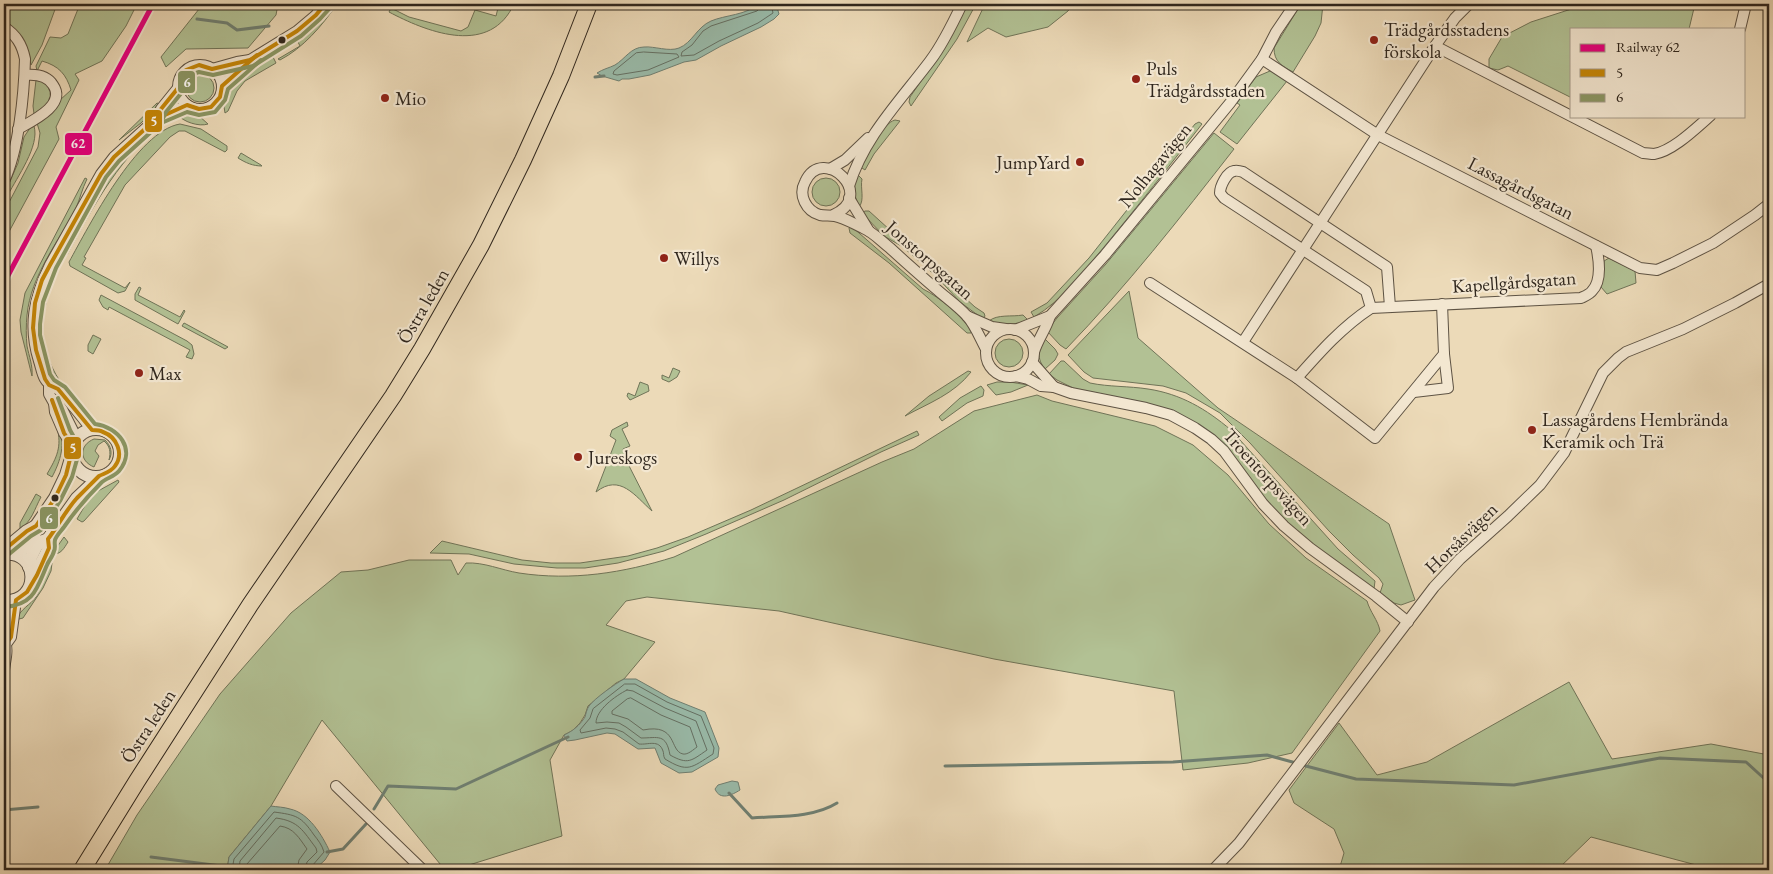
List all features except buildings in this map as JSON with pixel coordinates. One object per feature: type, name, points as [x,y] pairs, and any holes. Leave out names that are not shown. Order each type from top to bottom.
[{"type":"highway","name":"Östra leden","points":[[250,605],[266,575],[390,394],[424,339],[477,243],[519,158],[556,73],[583,4]]},
{"type":"highway","name":"Östra leden","points":[[82,870],[136,781],[250,605],[393,396],[459,284],[523,160],[561,76],[589,4]]},
{"type":"street","points":[[222,86],[250,60],[298,31],[325,4]]},
{"type":"street","name":"Jonstorpsgatan","points":[[962,4],[932,59],[874,132],[845,160],[830,169],[815,171],[808,176],[802,191],[803,199],[812,211],[825,216],[833,215],[869,231],[967,316],[992,327],[1011,329]]},
{"type":"street","name":"Nolhagavägen","points":[[1011,329],[1050,316],[1105,256],[1230,103],[1262,59],[1294,4]]},
{"type":"street","points":[[1243,342],[1435,46],[1455,18],[1469,4]]},
{"type":"street","points":[[1740,28],[1746,4]]},
{"type":"street","points":[[4,27],[14,34],[23,48],[25,59],[25,75],[18,129],[13,156],[4,181]]},
{"type":"street","points":[[1435,46],[1570,115]]},
{"type":"street","name":"Lassagårdsgatan","points":[[1262,59],[1378,135],[1640,268],[1656,270],[1713,243],[1769,204]]},
{"type":"street","points":[[212,69],[250,60]]},
{"type":"street","points":[[156,119],[161,109],[178,88],[182,75],[192,67],[199,65],[212,69],[221,79],[222,86],[220,97],[211,107],[200,109],[187,105],[179,95],[178,88]]},
{"type":"street","points":[[18,129],[51,107],[56,101],[57,93],[49,79],[41,76],[25,75]]},
{"type":"street","points":[[92,430],[58,390],[49,385],[45,379],[36,350],[32,328],[35,303],[42,280],[102,174],[114,157],[156,119],[187,105]]},
{"type":"street","points":[[1575,118],[1643,153],[1655,154],[1684,137],[1708,118]]},
{"type":"street","name":"Jonstorpsgatan","points":[[869,231],[849,198],[849,186],[855,167],[874,132]]},
{"type":"street","points":[[830,169],[842,175],[849,186]]},
{"type":"street","points":[[1297,378],[1337,334],[1357,317],[1372,308],[1366,291],[1224,198],[1220,193],[1220,188],[1230,172],[1236,170],[1243,172],[1387,267],[1390,307]]},
{"type":"street","points":[[833,215],[843,209],[849,198]]},
{"type":"street","name":"Kapellgårdsgatan","points":[[1372,308],[1582,298],[1593,291],[1598,279],[1599,259],[1596,246]]},
{"type":"street","points":[[1150,283],[1297,378],[1375,438],[1444,354]]},
{"type":"street","name":"Horsåsvägen","points":[[1213,870],[1239,842],[1434,587],[1460,558],[1540,485],[1564,453],[1604,373],[1618,358],[1635,348],[1735,303],[1769,284]]},
{"type":"street","points":[[1414,392],[1448,388],[1444,354],[1442,304]]},
{"type":"street","name":"Jonstorpsgatan","points":[[967,316],[986,349]]},
{"type":"street","name":"Nolhagavägen","points":[[1033,358],[1037,342],[1048,325],[1050,316]]},
{"type":"street","points":[[1011,329],[1023,333],[1029,338],[1033,346],[1033,358],[1028,369],[1016,376],[1003,376],[991,369],[986,356],[986,349],[992,336],[1011,329]]},
{"type":"street","points":[[1033,358],[1054,387]]},
{"type":"street","name":"Troentorpsvägen","points":[[1016,376],[1028,379],[1041,386],[1054,387],[1071,393],[1171,415],[1196,428],[1224,451],[1263,504],[1284,526],[1408,622]]},
{"type":"street","points":[[7,553],[24,548],[34,537],[36,526],[55,498],[66,475],[74,447],[81,434],[98,430],[110,434],[118,443],[118,461],[109,473],[97,477],[84,473],[78,468],[74,447],[62,409],[54,403],[49,394],[49,385]]},
{"type":"street","points":[[29,567],[36,547],[40,542],[48,538],[77,498],[97,477]]},
{"type":"street","points":[[30,586],[38,575],[41,563],[49,548],[48,538]]},
{"type":"street","points":[[4,670],[5,642],[11,637],[10,600],[27,592],[32,580],[26,561],[7,553]]},
{"type":"street","points":[[336,786],[423,870]]},
{"type":"shaded area","points":[[4,4],[57,4],[42,45],[31,65],[28,50],[23,40],[4,22]]},
{"type":"shaded area","points":[[80,4],[137,4],[126,26],[102,61],[75,74],[79,80],[56,127],[59,139],[4,241],[4,212],[38,147],[40,133],[37,123],[52,113],[60,100],[71,90],[67,79],[53,65],[42,61],[37,71],[36,66],[50,37],[61,38],[68,34]]},
{"type":"shaded area","points":[[203,4],[278,4],[276,15],[248,48],[186,49],[166,67],[161,57]]},
{"type":"shaded area","points":[[337,4],[304,43],[300,46],[298,42],[330,7]]},
{"type":"shaded area","points":[[499,4],[512,8],[501,23],[487,32],[471,35],[437,32],[389,12],[391,8],[409,17],[461,31],[468,27],[475,10],[496,16]]},
{"type":"shaded area","points":[[968,4],[976,4],[957,39],[911,106],[909,102],[910,97],[944,48]]},
{"type":"shaded area","points":[[985,4],[1073,4],[1068,11],[1048,27],[1006,37],[988,28],[967,42]]},
{"type":"shaded area","points":[[1301,4],[1323,4],[1321,23],[1293,72],[1277,60],[1274,48]]},
{"type":"shaded area","points":[[1587,4],[1695,4],[1689,28],[1570,28],[1570,97],[1508,66],[1498,70],[1489,68],[1489,59],[1502,37],[1531,22]]},
{"type":"shaded area","points":[[300,46],[288,55],[280,60],[278,59]]},
{"type":"shaded area","points":[[273,57],[276,63],[245,81],[225,113],[224,102],[227,93],[238,78]]},
{"type":"shaded area","points":[[1270,71],[1287,81],[1237,144],[1220,132],[1240,105],[1237,103],[1256,77]]},
{"type":"shaded area","points":[[200,74],[210,78],[214,88],[210,98],[200,102],[190,98],[186,88],[190,78]]},
{"type":"shaded area","points":[[36,80],[47,83],[52,93],[50,102],[34,114],[33,106]]},
{"type":"shaded area","points":[[157,103],[160,104],[141,123],[119,140]]},
{"type":"shaded area","points":[[177,114],[198,115],[208,124],[191,123]]},
{"type":"shaded area","points":[[168,118],[169,120],[137,148],[110,181],[67,255],[68,245],[110,175],[136,143]]},
{"type":"shaded area","points":[[900,121],[874,154],[865,170],[859,166],[880,133],[890,122]]},
{"type":"shaded area","points":[[1199,122],[1202,124],[1080,276],[1063,294],[1034,317],[1031,312],[1047,303],[1089,258],[1195,124]]},
{"type":"shaded area","points":[[180,124],[201,129],[227,146],[227,150],[225,152],[185,131],[179,131],[170,137],[125,185],[84,257],[86,258],[82,265],[125,288],[130,282],[125,291],[118,293],[70,266],[69,262],[102,204],[131,161],[147,143],[164,130]]},
{"type":"shaded area","points":[[34,126],[34,143],[31,152],[8,195],[4,195],[18,163],[24,137],[30,128]]},
{"type":"shaded area","points":[[1214,133],[1234,149],[1132,276],[1089,325],[1066,349],[1060,345],[1047,331],[1106,264]]},
{"type":"shaded area","points":[[241,153],[262,166],[250,164],[238,158]]},
{"type":"shaded area","points":[[856,173],[862,179],[862,201],[859,207],[853,190]]},
{"type":"shaded area","points":[[85,178],[87,179],[76,208],[46,260],[30,300],[26,334],[32,376],[21,332],[20,320],[25,293]]},
{"type":"shaded area","points":[[826,178],[836,182],[840,192],[836,202],[826,206],[816,202],[812,192],[816,182]]},
{"type":"shaded area","points":[[869,211],[984,313],[983,319],[960,302],[936,276],[903,247],[884,236],[862,213]]},
{"type":"shaded area","points":[[851,226],[923,289],[950,307],[972,331],[971,333],[967,333],[889,263],[850,233],[849,228]]},
{"type":"shaded area","points":[[1609,258],[1635,271],[1636,283],[1607,294],[1601,287],[1604,261]]},
{"type":"shaded area","points":[[53,281],[44,315],[43,331],[45,346],[56,374],[77,405],[59,383],[52,371],[40,333],[42,302],[46,288]]},
{"type":"shaded area","points":[[139,287],[141,288],[138,295],[180,317],[184,310],[178,324],[135,300],[135,294]]},
{"type":"shaded area","points":[[1129,291],[1138,338],[1218,408],[1389,524],[1415,600],[1401,605],[1394,603],[1380,593],[1383,584],[1379,578],[1329,531],[1250,443],[1220,413],[1186,393],[1163,386],[1093,378],[1084,372],[1068,355]]},
{"type":"shaded area","points":[[101,295],[187,341],[192,345],[194,354],[192,359],[186,357],[190,350],[109,307],[108,310],[103,307],[99,300]]},
{"type":"shaded area","points":[[1023,315],[1028,320],[1014,324],[999,324],[989,321],[1000,317]]},
{"type":"shaded area","points":[[184,323],[228,347],[225,349],[182,326]]},
{"type":"shaded area","points":[[93,335],[101,339],[93,354],[88,351],[88,345]]},
{"type":"shaded area","points":[[1043,337],[1058,354],[1055,360],[1045,369],[1040,361],[1039,354]]},
{"type":"shaded area","points":[[1009,339],[1019,343],[1023,353],[1019,363],[1009,367],[999,363],[995,353],[999,343]]},
{"type":"shaded area","points":[[1061,361],[1064,361],[1090,383],[1160,391],[1192,403],[1212,415],[1231,430],[1338,549],[1375,581],[1374,589],[1311,543],[1282,518],[1206,431],[1075,389],[1049,374]]},
{"type":"shaded area","points":[[673,368],[680,371],[677,377],[669,382],[662,379],[662,375],[669,378]]},
{"type":"shaded area","points":[[968,371],[971,372],[949,392],[905,416],[929,396]]},
{"type":"shaded area","points":[[640,382],[648,385],[649,391],[630,400],[627,396],[628,393],[635,396]]},
{"type":"shaded area","points":[[997,382],[1028,385],[1011,392],[996,395],[987,385]]},
{"type":"shaded area","points":[[981,386],[984,390],[983,396],[967,403],[942,421],[939,417],[960,398]]},
{"type":"shaded area","points":[[1037,395],[1052,401],[1155,426],[1193,445],[1228,475],[1269,524],[1306,558],[1367,601],[1380,631],[1292,753],[1248,763],[1183,770],[1174,691],[994,659],[779,611],[647,597],[626,601],[606,625],[655,642],[624,679],[616,683],[588,706],[580,723],[572,731],[564,735],[550,760],[562,836],[453,870],[445,870],[322,720],[271,806],[229,857],[227,870],[105,870],[137,815],[220,694],[291,613],[341,572],[368,570],[409,560],[451,560],[458,575],[466,563],[473,563],[519,573],[578,576],[617,571],[655,563],[674,557],[914,449],[974,411]]},
{"type":"shaded area","points":[[627,422],[628,426],[622,429],[630,446],[623,449],[627,457],[625,458],[652,511],[633,493],[620,486],[612,485],[596,492],[616,440],[610,436],[612,430]]},
{"type":"shaded area","points":[[57,427],[62,439],[62,445],[60,459],[52,477],[47,474],[58,452]]},
{"type":"shaded area","points":[[917,431],[919,435],[784,500],[664,551],[618,563],[585,568],[557,568],[514,564],[469,554],[430,553],[442,541],[522,560],[551,563],[580,563],[628,556],[688,537],[751,510]]},
{"type":"shaded area","points":[[94,439],[105,440],[110,447],[111,452],[109,460],[110,452],[108,445],[104,441],[98,445],[95,451],[99,456],[94,467],[83,457],[83,449]]},
{"type":"shaded area","points":[[118,480],[119,482],[84,521],[82,522],[77,519],[90,497]]},
{"type":"shaded area","points":[[36,494],[41,497],[30,519],[20,529],[20,523]]},
{"type":"shaded area","points":[[64,537],[68,542],[65,547],[60,552],[52,554]]},
{"type":"shaded area","points":[[48,559],[52,563],[51,571],[43,588],[23,618],[17,618],[36,597]]},
{"type":"shaded area","points":[[1569,682],[1612,759],[1711,744],[1769,755],[1769,870],[1715,870],[1591,837],[1557,870],[1339,870],[1344,853],[1334,829],[1294,803],[1289,790],[1339,723],[1377,775],[1427,762]]},
{"type":"water","points":[[758,4],[776,4],[779,14],[761,27],[696,60],[684,62],[650,75],[619,81],[597,73],[615,65],[635,49],[648,47],[675,49],[684,46],[711,21],[748,10]]},
{"type":"water","points":[[624,679],[636,679],[670,698],[705,712],[719,748],[718,757],[692,772],[679,773],[661,763],[655,748],[638,749],[615,734],[607,733],[567,741],[564,735],[581,723],[588,707],[605,691]]},
{"type":"water","points":[[732,781],[738,782],[740,790],[726,796],[717,793],[715,789],[718,785]]},
{"type":"water","points":[[271,806],[297,811],[309,820],[319,832],[330,852],[325,860],[314,870],[227,870],[229,857]]},
{"type":"waterway","points":[[197,19],[227,23],[237,30],[269,26]]},
{"type":"waterway","points":[[595,77],[604,76]]},
{"type":"waterway","points":[[374,809],[388,786],[456,789],[568,737]]},
{"type":"waterway","points":[[945,766],[1173,762],[1267,755],[1296,763]]},
{"type":"waterway","points":[[1302,765],[1356,779],[1514,785],[1660,758],[1746,762],[1769,783]]},
{"type":"waterway","points":[[729,793],[752,818],[807,814],[828,808],[837,803]]},
{"type":"waterway","points":[[4,810],[38,807]]},
{"type":"waterway","points":[[327,852],[343,849],[366,824]]},
{"type":"waterway","points":[[151,857],[229,867]]},
{"type":"rail line","name":"62","points":[[4,283],[153,4]]},
{"type":"transit line","name":"5","points":[[4,670],[6,644],[11,637],[16,600],[27,592],[37,575],[49,548],[48,539],[77,498],[99,476],[113,468],[119,456],[118,446],[112,438],[101,431],[92,430],[58,389],[49,385],[45,379],[36,350],[33,328],[35,303],[42,280],[101,174],[114,157],[156,119],[161,109],[178,88],[182,75],[186,70],[199,65],[212,69],[250,60],[297,31],[316,15],[325,4]]},
{"type":"transit line","name":"6","points":[[5,607],[22,603],[33,594],[53,555],[57,535],[96,488],[119,471],[126,455],[125,447],[117,434],[95,424],[65,387],[54,380],[50,374],[40,335],[40,324],[43,302],[56,268],[106,177],[119,161],[161,123],[166,112],[183,91],[190,75],[199,72],[213,75],[253,66],[301,36],[330,8]]},
{"type":"transit line","name":"5","points":[[147,127],[156,119],[187,105],[199,109],[211,107],[220,97],[222,86],[257,55]]},
{"type":"transit line","name":"6","points":[[151,132],[159,124],[187,112],[199,115],[215,112],[225,100],[228,89],[261,60]]},
{"type":"transit line","name":"6","points":[[8,555],[41,530],[60,501],[72,477],[79,446],[70,430],[58,398]]},
{"type":"transit line","name":"5","points":[[4,550],[36,526],[55,498],[66,475],[73,447],[64,433],[52,400]]},
{"type":"place","name":"Trädgårdsstadens förskola","points":[[1374,40]]},
{"type":"place","name":"Puls Trädgårdsstaden","points":[[1136,79]]},
{"type":"place","name":"Mio","points":[[385,98]]},
{"type":"place","name":"JumpYard","points":[[1080,162]]},
{"type":"place","name":"Willys","points":[[664,258]]},
{"type":"place","name":"Max","points":[[139,373]]},
{"type":"place","name":"Lassagårdens Hembrända Keramik och Trä","points":[[1532,430]]},
{"type":"place","name":"Jureskogs","points":[[578,457]]}]
